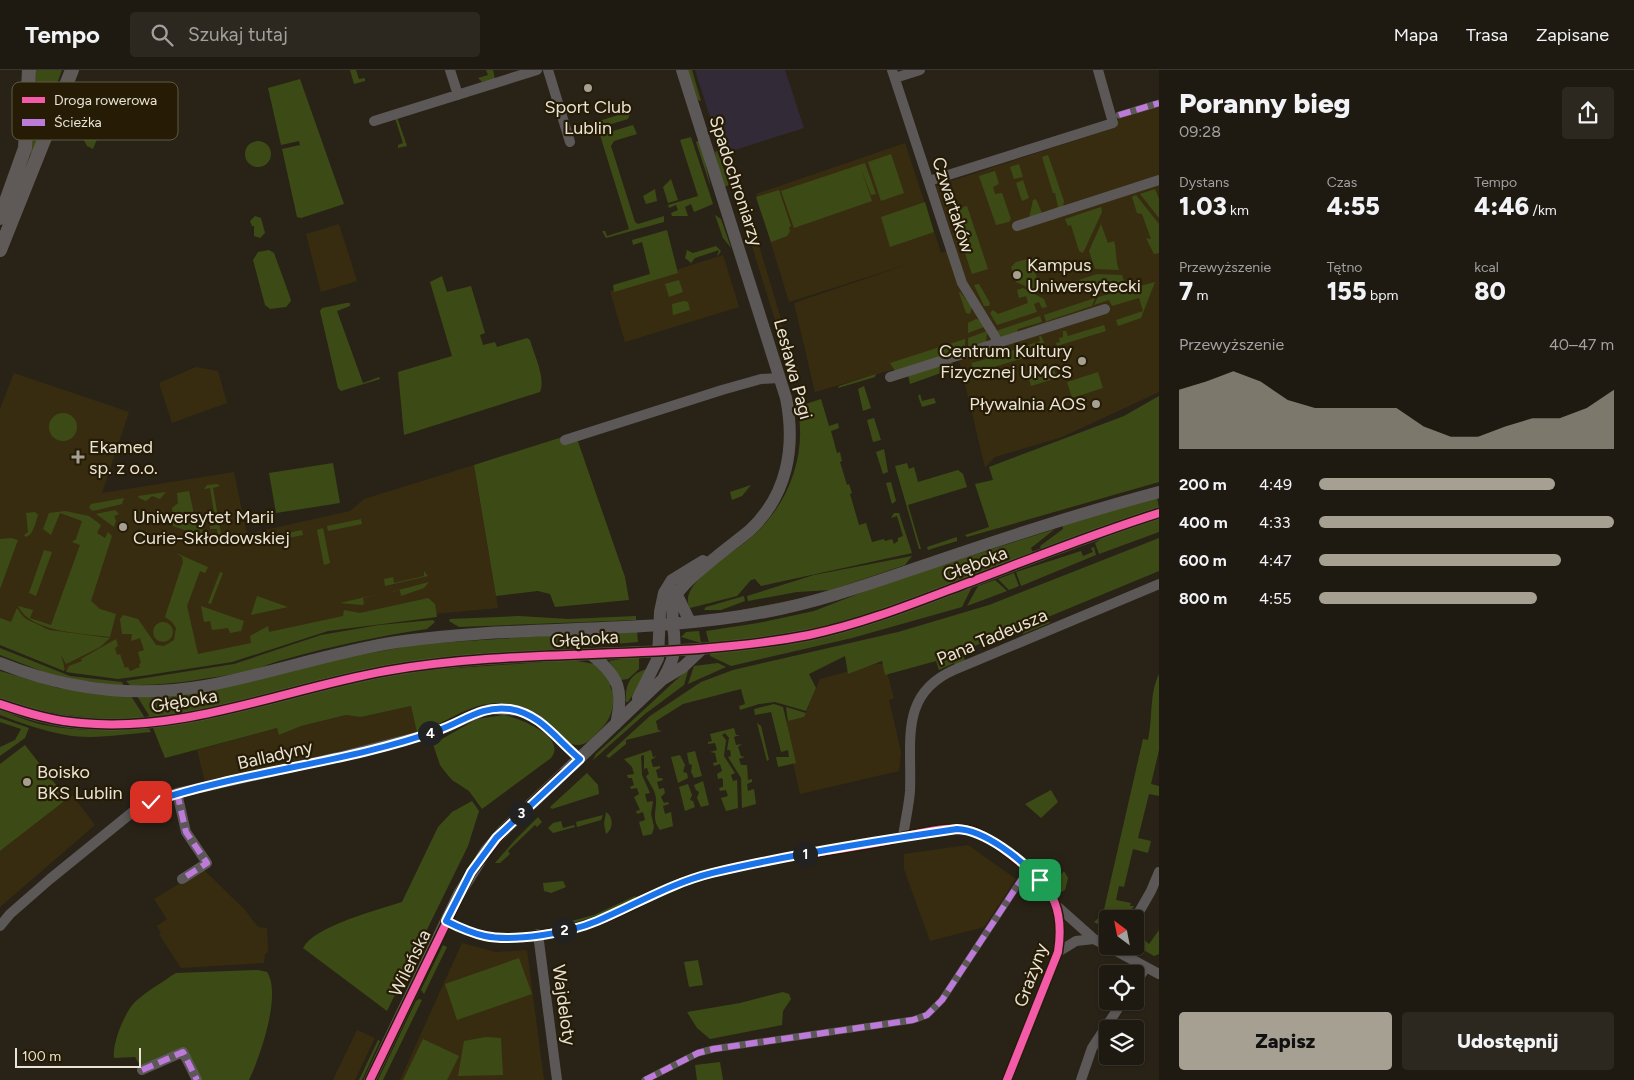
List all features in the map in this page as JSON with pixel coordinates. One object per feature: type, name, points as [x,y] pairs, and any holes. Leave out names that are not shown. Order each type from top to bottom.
[{"type":"main road","points":[[67,82],[72,70]]},
{"type":"main road","points":[[0,218],[25,148],[25,140]]},
{"type":"main road","points":[[0,250],[44,140]]},
{"type":"street","points":[[450,70],[458,95]]},
{"type":"street","points":[[374,121],[537,70]]},
{"type":"street","points":[[548,70],[570,142]]},
{"type":"street","name":"Spadochroniarzy","points":[[682,70],[756,302]]},
{"type":"street","points":[[894,74],[920,70]]},
{"type":"street","points":[[1098,70],[1116,119]]},
{"type":"street","name":"Czwartaków","points":[[894,74],[962,283],[999,343]]},
{"type":"street","points":[[929,182],[1159,103]]},
{"type":"street","points":[[1017,226],[1159,180]]},
{"type":"street","name":"Lesława Pagi","points":[[666,624],[676,595],[690,580],[748,531],[766,512],[781,486],[787,468],[790,428],[780,378],[756,302]]},
{"type":"street","points":[[890,377],[1105,309]]},
{"type":"street","points":[[565,440],[730,388],[762,379],[780,378]]},
{"type":"street","name":"Głęboka","points":[[0,662],[43,678],[88,687],[131,691],[169,690],[212,684],[344,652],[429,638],[666,624],[738,617],[816,601],[1056,520],[1159,492]]},
{"type":"street","name":"Głęboka","points":[[0,704],[48,718],[71,722],[109,725],[150,723],[215,712],[386,671],[466,662],[702,649],[808,635],[868,619],[1121,525],[1159,513]]},
{"type":"street","name":"Lesława Pagi","points":[[674,650],[666,624],[662,598],[672,580],[731,545]]},
{"type":"street","name":"Pana Tadeusza","points":[[904,837],[910,798],[911,718],[930,683],[946,673],[1159,584]]},
{"type":"street","points":[[676,595],[690,622]]},
{"type":"street","name":"Wileńska","points":[[626,714],[651,675],[660,650],[666,624]]},
{"type":"street","name":"Wileńska","points":[[370,1080],[471,872],[496,838],[664,679],[683,667],[702,649]]},
{"type":"street","name":"Wileńska","points":[[664,679],[674,650]]},
{"type":"street","points":[[592,655],[612,674],[619,690],[620,705],[616,724]]},
{"type":"street","name":"Balladyny","points":[[0,926],[10,914],[50,879],[140,806],[177,793],[338,757],[423,735],[488,709],[520,711],[538,720],[580,759]]},
{"type":"street","points":[[177,793],[186,832],[207,863],[182,878]]},
{"type":"street","name":"Grażyny","points":[[446,921],[484,936],[503,938],[538,934],[595,922],[668,888],[711,873],[957,829],[972,831],[982,835],[1029,868],[1040,880],[1058,907],[1094,939],[1099,941]]},
{"type":"street","points":[[645,1080],[698,1053],[713,1049],[889,1024],[924,1016],[942,1000],[1029,868]]},
{"type":"street","points":[[1140,910],[1159,872]]},
{"type":"street","name":"Grażyny","points":[[1006,1080],[1058,952],[1061,930],[1058,907]]},
{"type":"street","name":"Wajdeloty","points":[[538,934],[557,1080]]},
{"type":"street","name":"Grażyny","points":[[1058,952],[1071,943],[1094,939]]},
{"type":"street","name":"Grażyny","points":[[1126,955],[1159,974]]},
{"type":"street","points":[[1081,1080],[1092,1048],[1118,1010]]},
{"type":"street","points":[[142,1070],[182,1052],[197,1080]]},
{"type":"shaded area","points":[[695,70],[785,70],[804,128],[722,154]]},
{"type":"shaded area","name":"Kampus Uniwersytecki","points":[[1159,105],[1159,392],[1062,437],[995,457],[985,467],[959,360],[961,350],[815,392],[794,303],[915,262],[789,302],[756,194],[905,143],[941,253],[956,248],[936,186],[1107,130],[1122,116]]},
{"type":"shaded area","points":[[743,192],[795,366],[798,365],[800,376],[793,378],[736,195]]},
{"type":"shaded area","points":[[339,224],[357,281],[321,292],[306,234]]},
{"type":"shaded area","points":[[723,255],[739,307],[625,342],[610,291]]},
{"type":"shaded area","points":[[196,367],[218,371],[227,403],[172,423],[159,383]]},
{"type":"shaded area","name":"Uniwersytet Marii Curie-Skłodowskiej","points":[[14,373],[129,412],[102,493],[234,472],[247,534],[350,511],[364,499],[474,465],[498,608],[413,616],[328,631],[119,678],[71,673],[0,643],[0,409]]},
{"type":"shaded area","points":[[876,664],[885,664],[894,698],[889,700],[901,752],[899,771],[800,794],[784,722],[804,717],[820,679]]},
{"type":"shaded area","points":[[411,706],[417,733],[205,782],[197,750],[277,728],[279,735],[301,726],[346,715],[361,717]]},
{"type":"shaded area","points":[[72,795],[95,825],[0,907],[0,851]]},
{"type":"shaded area","points":[[968,845],[1016,879],[984,927],[930,941],[904,869],[904,854]]},
{"type":"shaded area","points":[[203,869],[245,910],[258,927],[267,928],[268,952],[265,954],[264,963],[181,968],[159,934],[161,933],[157,926],[167,919],[154,899]]},
{"type":"shaded area","points":[[462,943],[496,952],[527,950],[544,1080],[400,1080]]},
{"type":"shaded area","points":[[357,1030],[375,1038],[355,1080],[333,1080]]},
{"type":"green space","points":[[36,70],[62,70],[58,82],[35,82]]},
{"type":"green space","points":[[350,70],[356,70],[359,79],[365,78],[365,81],[354,84]]},
{"type":"green space","points":[[486,70],[493,70],[495,79],[482,82],[478,78],[488,75]]},
{"type":"green space","points":[[687,70],[692,70],[701,101],[698,100]]},
{"type":"green space","points":[[300,79],[344,204],[301,218],[297,217],[282,149],[300,145],[299,141],[281,145],[268,88]]},
{"type":"green space","points":[[631,111],[628,119],[598,128],[596,122]]},
{"type":"green space","points":[[397,117],[407,146],[398,148],[398,145],[403,143],[395,118]]},
{"type":"green space","points":[[633,125],[637,134],[614,141],[611,146],[635,222],[638,224],[664,216],[664,222],[606,238],[602,231],[605,231],[607,236],[629,229],[600,135]]},
{"type":"green space","points":[[691,137],[713,204],[694,212],[691,204],[685,207],[688,216],[672,216],[671,213],[678,210],[676,205],[669,208],[668,205],[698,196],[680,140]]},
{"type":"green space","points":[[31,140],[37,140],[32,154],[30,153]]},
{"type":"green space","points":[[84,140],[97,140],[93,149],[87,146]]},
{"type":"green space","points":[[700,140],[711,188],[696,142]]},
{"type":"green space","points":[[258,141],[267,145],[271,154],[267,163],[258,167],[249,163],[245,154],[249,145]]},
{"type":"green space","points":[[717,150],[729,185],[724,187],[715,153]]},
{"type":"green space","points":[[891,154],[904,193],[881,201],[868,162]]},
{"type":"green space","points":[[1048,155],[1064,201],[1063,207],[1029,218],[1033,200],[1036,199],[1042,213],[1058,207],[1042,157]]},
{"type":"green space","points":[[865,163],[876,194],[871,195],[860,166],[872,201],[794,228],[781,191]]},
{"type":"green space","points":[[1019,164],[1023,177],[1014,179],[1010,167]]},
{"type":"green space","points":[[995,171],[999,184],[993,187],[995,194],[1002,193],[1011,219],[1009,222],[996,225],[979,176]]},
{"type":"green space","points":[[671,179],[678,200],[668,203],[663,187]]},
{"type":"green space","points":[[1023,180],[1029,198],[1022,201],[1016,183]]},
{"type":"green space","points":[[655,189],[657,201],[646,204],[643,196]]},
{"type":"green space","points":[[1155,189],[1159,199],[1159,218],[1140,194]]},
{"type":"green space","points":[[779,190],[791,226],[787,236],[771,242],[756,197]]},
{"type":"green space","points":[[1136,195],[1159,224],[1159,253],[1154,254],[1146,238],[1151,239],[1142,214],[1137,213],[1132,197]]},
{"type":"green space","points":[[925,202],[934,232],[890,247],[881,217]]},
{"type":"green space","points":[[967,206],[988,269],[972,274],[951,211]]},
{"type":"green space","points":[[1101,207],[1102,212],[1083,253],[1079,251],[1071,225],[1068,226],[1065,219]]},
{"type":"green space","points":[[715,215],[721,219],[731,248],[723,238]]},
{"type":"green space","points":[[255,216],[261,218],[265,233],[260,238],[254,236],[254,226],[252,226],[250,221]]},
{"type":"green space","points":[[1101,224],[1108,243],[1114,241],[1119,270],[1095,269],[1089,251]]},
{"type":"green space","points":[[667,230],[678,273],[614,292],[613,285],[650,274],[642,242],[633,245],[632,240]]},
{"type":"green space","points":[[716,246],[721,251],[717,257],[719,250],[695,258],[691,263],[685,258],[687,250],[693,253]]},
{"type":"green space","points":[[269,250],[274,253],[290,297],[291,301],[286,307],[270,309],[265,305],[253,260],[258,252]]},
{"type":"green space","points":[[1031,258],[1042,294],[1016,282],[1011,267],[1016,262]]},
{"type":"green space","points":[[1097,274],[1122,275],[1125,283],[1092,293],[1089,283],[1080,285],[1079,280]]},
{"type":"green space","points":[[442,276],[447,292],[471,286],[485,333],[480,335],[483,345],[495,342],[497,347],[527,338],[530,340],[541,373],[540,392],[404,435],[398,372],[452,356],[430,282]]},
{"type":"green space","points":[[679,280],[683,292],[669,297],[665,284]]},
{"type":"green space","points":[[1155,282],[1141,318],[1118,326],[1116,320],[1143,311],[1139,298],[1112,306],[1109,300],[1094,305],[1098,297]]},
{"type":"green space","points":[[979,284],[990,303],[989,306],[984,306],[974,285]]},
{"type":"green space","points":[[1023,288],[1044,299],[1047,307],[1042,308],[1039,302],[1034,304],[1037,312],[997,325],[990,313],[993,310],[998,314],[1028,303],[1026,296],[1019,298],[1017,290]]},
{"type":"green space","points":[[960,292],[972,307],[970,314],[966,313]]},
{"type":"green space","points":[[1095,298],[1092,306],[1047,321],[1048,327],[1044,315]]},
{"type":"green space","points":[[688,302],[690,310],[673,315],[672,304]]},
{"type":"green space","points":[[350,303],[350,306],[337,311],[363,383],[379,377],[380,379],[341,391],[338,388],[320,311],[322,308]]},
{"type":"green space","points":[[1040,316],[1042,322],[1018,329],[1016,335],[1003,338],[996,331]]},
{"type":"green space","points":[[976,319],[980,320],[984,327],[968,333],[968,323]]},
{"type":"green space","points":[[1104,325],[1106,331],[1057,346],[1056,343],[1060,342],[1059,338],[1063,337],[1063,331],[1066,331],[1068,336]]},
{"type":"green space","points":[[987,331],[986,343],[968,351],[968,338]]},
{"type":"green space","points":[[1039,336],[1041,336],[1047,349],[1041,353],[974,373],[970,358],[972,363],[986,359],[985,352],[988,358],[1002,353],[1000,348],[1002,346],[1005,353],[1040,341]]},
{"type":"green space","points":[[965,339],[965,349],[895,371],[890,363]]},
{"type":"green space","points":[[949,362],[953,364],[956,376],[952,369],[910,384],[908,375]]},
{"type":"green space","points":[[1052,364],[1057,378],[1031,386],[1027,372]]},
{"type":"green space","points":[[1098,372],[1103,388],[1072,398],[1067,382]]},
{"type":"green space","points":[[876,374],[875,377],[838,388],[839,386]]},
{"type":"green space","points":[[864,386],[871,408],[863,411],[858,389]]},
{"type":"green space","points":[[920,394],[922,401],[934,398],[936,403],[922,407],[918,396]]},
{"type":"green space","points":[[1159,396],[1159,482],[967,537],[965,535],[989,527],[975,484],[993,480],[989,467],[1124,416]]},
{"type":"green space","points":[[821,399],[829,426],[838,423],[839,428],[831,431],[837,453],[840,452],[842,461],[840,462],[847,485],[849,484],[852,493],[850,494],[859,525],[866,523],[872,542],[892,539],[894,544],[898,541],[898,538],[903,536],[897,516],[891,518],[894,513],[899,513],[912,553],[761,586],[755,579],[751,580],[737,596],[690,608],[688,599],[691,590],[698,580],[719,561],[755,534],[780,503],[792,477],[799,449],[800,435],[797,407]]},
{"type":"green space","points":[[63,413],[73,417],[77,427],[73,437],[63,441],[53,437],[49,427],[53,417]]},
{"type":"green space","points":[[874,418],[881,440],[873,442],[867,420]]},
{"type":"green space","points":[[575,433],[625,577],[629,600],[555,607],[550,594],[538,591],[496,596],[474,465]]},
{"type":"green space","points":[[884,449],[888,472],[883,474],[876,452]]},
{"type":"green space","points":[[333,463],[340,503],[276,513],[269,473]]},
{"type":"green space","points":[[907,463],[909,469],[914,467],[918,482],[958,470],[963,474],[967,487],[908,505],[921,549],[919,549],[895,466]]},
{"type":"green space","points":[[891,482],[896,501],[892,504],[886,483]]},
{"type":"green space","points":[[217,484],[220,486],[213,488],[221,534],[218,535],[217,529],[210,529],[210,526],[216,525],[210,488],[204,489],[207,485]]},
{"type":"green space","points":[[751,485],[742,496],[732,500],[730,492]]},
{"type":"green space","points":[[189,491],[197,528],[203,527],[201,536],[173,526],[172,508],[178,503],[177,493]]},
{"type":"green space","points":[[166,492],[160,499],[152,496],[146,501],[138,496]]},
{"type":"green space","points":[[124,498],[122,504],[93,511],[89,508],[91,504]]},
{"type":"green space","points":[[1157,498],[1159,508],[1041,549],[1040,546],[1063,529],[1062,523]]},
{"type":"green space","points":[[115,510],[119,514],[114,516],[116,521],[114,527],[96,514]]},
{"type":"green space","points":[[65,511],[89,516],[101,525],[97,533],[105,538],[108,532],[112,536],[91,601],[100,609],[116,614],[110,637],[72,633],[46,627],[34,622],[25,615],[18,606],[33,610],[30,618],[51,625],[80,545],[72,542],[76,539],[82,521],[60,513],[51,535],[43,529],[49,513]]},
{"type":"green space","points":[[35,512],[38,515],[34,528],[29,536],[26,537],[24,535],[28,532],[26,513]]},
{"type":"green space","points":[[361,519],[362,524],[328,531],[327,526]]},
{"type":"green space","points":[[1159,519],[1159,532],[1099,554],[1095,543],[1106,536]]},
{"type":"green space","points":[[323,528],[330,563],[324,565],[317,530]]},
{"type":"green space","points":[[1055,529],[1031,548],[1033,553],[886,608],[805,630],[773,636],[709,643],[706,631],[758,623],[814,611],[886,583]]},
{"type":"green space","points":[[302,530],[303,535],[279,540],[278,535]]},
{"type":"green space","points":[[957,537],[957,541],[928,550],[927,547]]},
{"type":"green space","points":[[11,538],[18,540],[0,589],[0,539]]},
{"type":"green space","points":[[1159,538],[1159,571],[1048,617],[1050,623],[1023,634],[1020,629],[979,644],[962,653],[965,661],[955,666],[954,663],[939,670],[936,661],[885,675],[882,661],[848,674],[845,656],[809,674],[816,688],[806,711],[775,702],[759,704],[740,710],[739,706],[745,704],[741,689],[683,704],[656,721],[658,730],[662,731],[626,740],[626,744],[609,758],[606,756],[650,716],[701,682],[733,670],[898,632],[989,605]]},
{"type":"green space","points":[[1094,547],[1096,555],[1021,586],[1016,572],[1081,551],[1083,556],[1093,552],[1091,548]]},
{"type":"green space","points":[[44,550],[52,552],[36,596],[29,593]]},
{"type":"green space","points":[[176,553],[208,567],[205,573],[200,571],[187,606],[198,654],[251,643],[250,636],[268,626],[269,632],[343,616],[344,610],[360,613],[428,598],[435,604],[437,617],[328,631],[232,662],[148,675],[118,679],[66,672],[69,666],[82,661],[81,659],[116,639],[118,646],[115,648],[117,655],[120,654],[125,668],[128,667],[130,671],[140,667],[139,664],[141,663],[138,652],[144,650],[140,638],[131,641],[132,634],[122,634],[120,619],[123,615],[138,619],[156,645],[164,646],[174,640],[176,628],[165,617],[183,562],[182,557]]},
{"type":"green space","points":[[912,556],[905,565],[831,590],[797,592],[748,601],[747,596],[814,575]]},
{"type":"green space","points":[[424,571],[428,576],[385,586],[384,579],[393,577],[394,583],[424,576]]},
{"type":"green space","points":[[220,572],[223,573],[211,604],[208,603]]},
{"type":"green space","points":[[1014,573],[1019,586],[1009,590],[998,579]]},
{"type":"green space","points":[[995,580],[1007,591],[967,606],[978,586]]},
{"type":"green space","points":[[429,582],[424,588],[401,596],[400,590],[391,592]]},
{"type":"green space","points":[[972,587],[962,607],[852,638],[731,666],[710,656],[710,653],[730,652]]},
{"type":"green space","points":[[387,592],[363,598],[364,604],[362,605],[340,603]]},
{"type":"green space","points":[[257,596],[288,607],[251,615]]},
{"type":"green space","points":[[744,596],[745,601],[721,610],[704,610],[706,607]]},
{"type":"green space","points":[[803,598],[802,600],[731,612]]},
{"type":"green space","points":[[201,606],[244,621],[241,631],[230,633],[228,628],[212,630],[210,621],[204,622]]},
{"type":"green space","points":[[17,608],[25,618],[43,627],[50,635],[61,655],[64,671],[0,645],[0,618],[11,622]]},
{"type":"green space","points":[[519,616],[568,619],[636,616],[636,620],[459,627],[449,621],[450,619]]},
{"type":"green space","points":[[433,620],[435,622],[427,629],[338,646],[281,660],[246,672],[159,684],[130,685],[126,681],[234,664],[321,635],[379,625]]},
{"type":"green space","points":[[163,622],[170,625],[173,632],[170,639],[163,642],[156,639],[153,632],[156,625]]},
{"type":"green space","points":[[45,628],[110,638],[100,647],[66,664]]},
{"type":"green space","points":[[637,630],[638,642],[435,659],[193,711],[150,717],[137,696],[420,644]]},
{"type":"green space","points":[[699,631],[701,643],[681,637],[686,632]]},
{"type":"green space","points":[[0,648],[70,676],[122,682],[124,686],[76,680],[44,672],[0,655]]},
{"type":"green space","points":[[639,656],[639,669],[628,679],[621,680],[609,661]]},
{"type":"green space","points":[[572,660],[594,664],[612,683],[610,686],[612,691],[615,690],[612,709],[606,723],[586,743],[581,745],[566,741],[529,711],[503,703],[478,706],[417,733],[411,706],[361,717],[346,715],[301,726],[279,735],[277,728],[165,758],[153,728],[392,675],[442,669]]},
{"type":"green space","points":[[718,663],[726,667],[688,684],[694,666]]},
{"type":"green space","points":[[651,668],[628,702],[626,702],[628,684],[631,679],[639,672]]},
{"type":"green space","points":[[689,668],[684,685],[645,714],[593,760],[596,754]]},
{"type":"green space","points":[[0,671],[58,688],[131,696],[145,718],[107,719],[71,716],[0,699]]},
{"type":"green space","points":[[1159,674],[1159,750],[1151,784],[1159,786],[1159,796],[1149,794],[1138,838],[1151,841],[1148,853],[1133,849],[1124,887],[1119,886],[1116,900],[1131,903],[1130,906],[1134,906],[1132,910],[1104,910],[1143,739],[1148,740],[1152,698]]},
{"type":"green space","points":[[774,704],[783,707],[796,763],[778,767],[776,757],[789,757],[788,750],[781,752],[771,712],[755,715],[754,709]]},
{"type":"green space","points":[[786,707],[806,713],[804,717],[788,721]]},
{"type":"green space","points":[[0,710],[44,725],[70,729],[149,729],[151,732],[97,737],[66,735],[24,724],[0,715]]},
{"type":"green space","points":[[504,715],[530,724],[540,730],[553,743],[554,750],[551,758],[482,809],[469,791],[452,780],[446,773],[440,765],[433,744],[477,719]]},
{"type":"green space","points":[[0,718],[29,728],[25,738],[0,756],[0,747],[15,740],[21,729],[0,722]]},
{"type":"green space","points":[[757,723],[761,726],[769,760],[767,761]]},
{"type":"green space","points":[[734,728],[736,735],[740,735],[734,737],[736,745],[742,744],[738,747],[741,756],[745,757],[739,759],[741,765],[747,765],[748,780],[752,779],[752,782],[747,784],[748,791],[754,789],[756,804],[742,808],[741,778],[728,757],[731,756],[730,750],[727,750],[729,738],[725,733],[722,735],[726,740],[724,756],[735,773],[731,775],[733,781],[737,780],[738,808],[726,811],[721,798],[728,796],[726,790],[720,791],[719,788],[723,787],[723,780],[722,778],[718,779],[717,774],[722,771],[720,764],[714,766],[713,763],[717,762],[715,753],[710,752],[717,750],[715,743],[708,744],[708,742],[712,741],[710,734]]},
{"type":"green space","name":"Boisko BKS Lublin","points":[[25,745],[67,799],[0,851],[0,764]]},
{"type":"green space","points":[[651,750],[653,757],[657,756],[651,760],[653,767],[660,766],[656,770],[658,778],[663,780],[657,782],[659,789],[664,788],[665,793],[661,797],[664,803],[668,802],[669,804],[663,806],[665,814],[671,812],[673,826],[660,830],[657,826],[655,795],[646,776],[649,774],[647,768],[644,769],[644,755],[641,756],[642,775],[650,793],[645,794],[647,802],[653,801],[651,814],[654,827],[652,834],[643,836],[639,822],[645,820],[643,812],[637,814],[636,811],[640,810],[634,797],[639,794],[637,788],[631,789],[630,787],[634,785],[632,778],[628,778],[627,775],[634,774],[632,767],[624,759]]},
{"type":"green space","points":[[695,751],[702,776],[694,778],[691,772],[692,765],[689,764],[687,753]]},
{"type":"green space","points":[[680,755],[685,765],[683,772],[687,773],[688,778],[678,783],[671,757]]},
{"type":"green space","points":[[587,773],[598,785],[599,794],[552,809],[550,807]]},
{"type":"green space","points":[[703,781],[709,805],[701,807],[697,798],[699,792],[694,785]]},
{"type":"green space","points":[[688,784],[692,795],[690,800],[693,801],[695,807],[685,811],[679,787]]},
{"type":"green space","points":[[1051,790],[1058,802],[1041,818],[1025,804]]},
{"type":"green space","points":[[472,801],[479,811],[468,846],[387,1011],[303,948],[309,940],[333,926],[402,902],[438,827],[452,812]]},
{"type":"green space","points":[[606,812],[610,816],[612,823],[609,832],[606,834],[604,824]]},
{"type":"green space","points":[[603,815],[601,820],[577,827],[576,822]]},
{"type":"green space","points":[[538,817],[542,822],[537,827],[535,825],[508,851],[510,854],[500,863],[495,863],[515,840]]},
{"type":"green space","points":[[561,821],[563,828],[574,825],[575,827],[553,833],[548,828],[553,823]]},
{"type":"green space","points":[[1064,871],[1068,878],[1065,890],[1061,892],[1054,882]]},
{"type":"green space","points":[[563,881],[566,887],[551,893],[544,891],[543,883]]},
{"type":"green space","points":[[635,896],[637,899],[603,916],[560,928],[556,925],[594,915]]},
{"type":"green space","points":[[1099,918],[1099,925],[1094,922]]},
{"type":"green space","points":[[1159,930],[1159,954],[1154,956],[1144,950],[1144,940],[1149,944]]},
{"type":"green space","points":[[443,945],[447,947],[424,994],[421,990]]},
{"type":"green space","points":[[519,958],[532,994],[457,1020],[445,984]]},
{"type":"green space","points":[[698,960],[703,985],[689,987],[684,962]]},
{"type":"green space","points":[[258,970],[267,972],[271,982],[271,1010],[259,1057],[249,1080],[200,1080],[184,1048],[141,1067],[135,1057],[114,1058],[117,1036],[132,1006],[145,994],[171,976],[176,973]]},
{"type":"green space","points":[[783,992],[789,994],[791,999],[783,1011],[782,1025],[710,1039],[697,1028],[687,1012],[740,1003]]},
{"type":"green space","points":[[422,1000],[383,1080],[378,1080],[416,1001]]},
{"type":"green space","points":[[486,1037],[501,1038],[503,1075],[458,1076],[464,1041]]},
{"type":"green space","points":[[423,1039],[459,1056],[447,1080],[403,1080]]},
{"type":"green space","points":[[378,1040],[380,1041],[362,1080],[359,1080]]},
{"type":"green space","points":[[720,1062],[723,1080],[697,1080],[695,1065]]},
{"type":"marked path","points":[[1119,115],[1159,103]]},
{"type":"marked path","points":[[177,793],[186,832],[207,863],[182,879]]},
{"type":"marked path","points":[[645,1080],[698,1053],[713,1049],[913,1020],[927,1015],[942,1000],[1029,868]]},
{"type":"marked path","points":[[142,1070],[183,1052],[197,1080]]},
{"type":"cycle path","points":[[0,704],[40,716],[71,722],[120,724],[158,722],[235,708],[386,671],[439,663],[704,648],[757,643],[809,635],[887,613],[1085,538],[1159,513]]},
{"type":"cycle path","points":[[370,1080],[471,872],[505,829],[563,774]]},
{"type":"cycle path","points":[[446,921],[460,928],[495,938],[539,935],[571,929],[601,920],[657,893],[710,873],[785,858],[861,846],[935,830],[955,828],[972,831],[995,843],[1042,882],[1055,902],[1060,925],[1058,952],[1007,1080]]},
{"type":"place","name":"Sport Club Lublin","points":[[588,88]]},
{"type":"place","name":"Kampus Uniwersytecki","points":[[1017,275]]},
{"type":"place","name":"Centrum Kultury Fizycznej UMCS","points":[[1082,361]]},
{"type":"place","name":"Pływalnia AOS","points":[[1096,404]]},
{"type":"place","name":"Ekamed sp. z o.o.","points":[[78,457]]},
{"type":"place","name":"Uniwersytet Marii Curie-Skłodowskiej","points":[[123,527]]},
{"type":"place","name":"Boisko BKS Lublin","points":[[27,782]]},
{"type":"route","points":[[151,802],[177,793],[338,757],[432,733],[480,711],[500,708],[520,711],[538,720],[580,759],[505,829],[471,872],[446,921],[471,932],[497,938],[555,932],[584,926],[668,888],[711,873],[957,829],[972,831],[982,835],[1029,868],[1040,880]]}]
